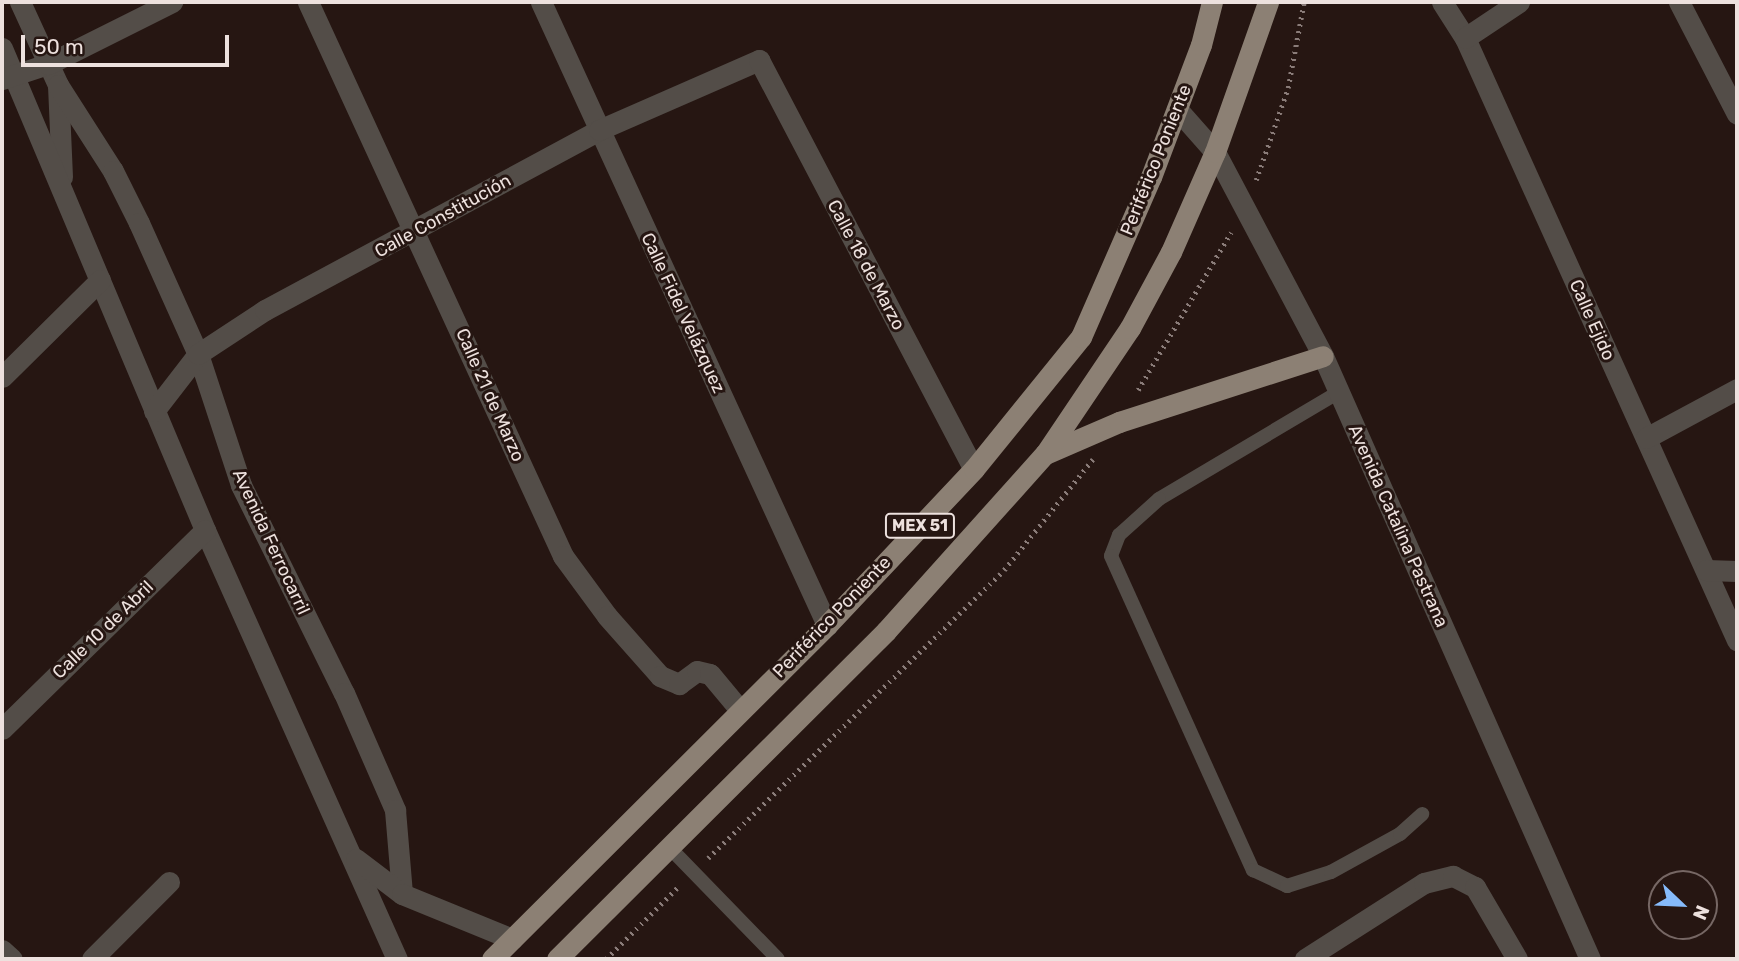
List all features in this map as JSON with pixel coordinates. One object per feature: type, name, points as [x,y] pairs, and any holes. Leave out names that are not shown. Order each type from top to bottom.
[{"type":"main road","name":"Periférico Poniente","points":[[492,959],[827,625],[974,469],[1081,337],[1177,109],[1212,2]]},
{"type":"main road","name":"MEX 51","points":[[557,959],[886,631],[1045,454],[1130,328],[1171,252],[1215,152],[1268,2]]},
{"type":"main road","points":[[1045,454],[1119,422],[1323,356]]},
{"type":"street","points":[[20,2],[48,64]]},
{"type":"street","points":[[8,77],[48,64],[172,2]]},
{"type":"street","name":"Calle 21 de Marzo","points":[[308,2],[563,556],[607,616],[660,676],[679,684],[697,671],[710,674],[740,710]]},
{"type":"street","name":"Calle Fidel Velázquez","points":[[541,2],[827,625]]},
{"type":"street","name":"Calle Ejido","points":[[1442,2],[1465,38],[1737,640]]},
{"type":"street","points":[[1465,38],[1519,2]]},
{"type":"street","points":[[1679,2],[1737,114]]},
{"type":"street","points":[[2,48],[8,77],[63,192],[205,530],[397,959]]},
{"type":"street","name":"Calle Constitución","points":[[154,411],[198,354],[265,310],[416,232],[599,130],[759,60]]},
{"type":"street","name":"Calle 18 de Marzo","points":[[759,60],[974,469]]},
{"type":"street","name":"Avenida Ferrocarril","points":[[48,64],[58,85],[113,171],[198,354],[241,485],[344,692],[395,810],[402,894]]},
{"type":"street","points":[[58,85],[63,192]]},
{"type":"street","name":"Avenida Catalina Pastrana","points":[[1177,109],[1215,152],[1323,356],[1590,959]]},
{"type":"street","points":[[2,377],[100,280]]},
{"type":"street","points":[[1646,438],[1737,389]]},
{"type":"street","name":"Calle 10 de Abril","points":[[2,729],[205,530]]},
{"type":"street","points":[[1706,570],[1737,572]]},
{"type":"street","points":[[350,854],[402,894],[512,939]]},
{"type":"street","points":[[1305,959],[1424,883],[1453,876],[1475,887],[1517,959]]},
{"type":"street","points":[[92,959],[169,882]]},
{"type":"street","points":[[2,950],[12,959]]},
{"type":"lane","points":[[1339,392],[1159,499],[1119,535],[1111,556],[1252,870],[1287,886],[1331,873],[1400,834],[1422,814]]},
{"type":"lane","points":[[669,847],[778,959]]}]
